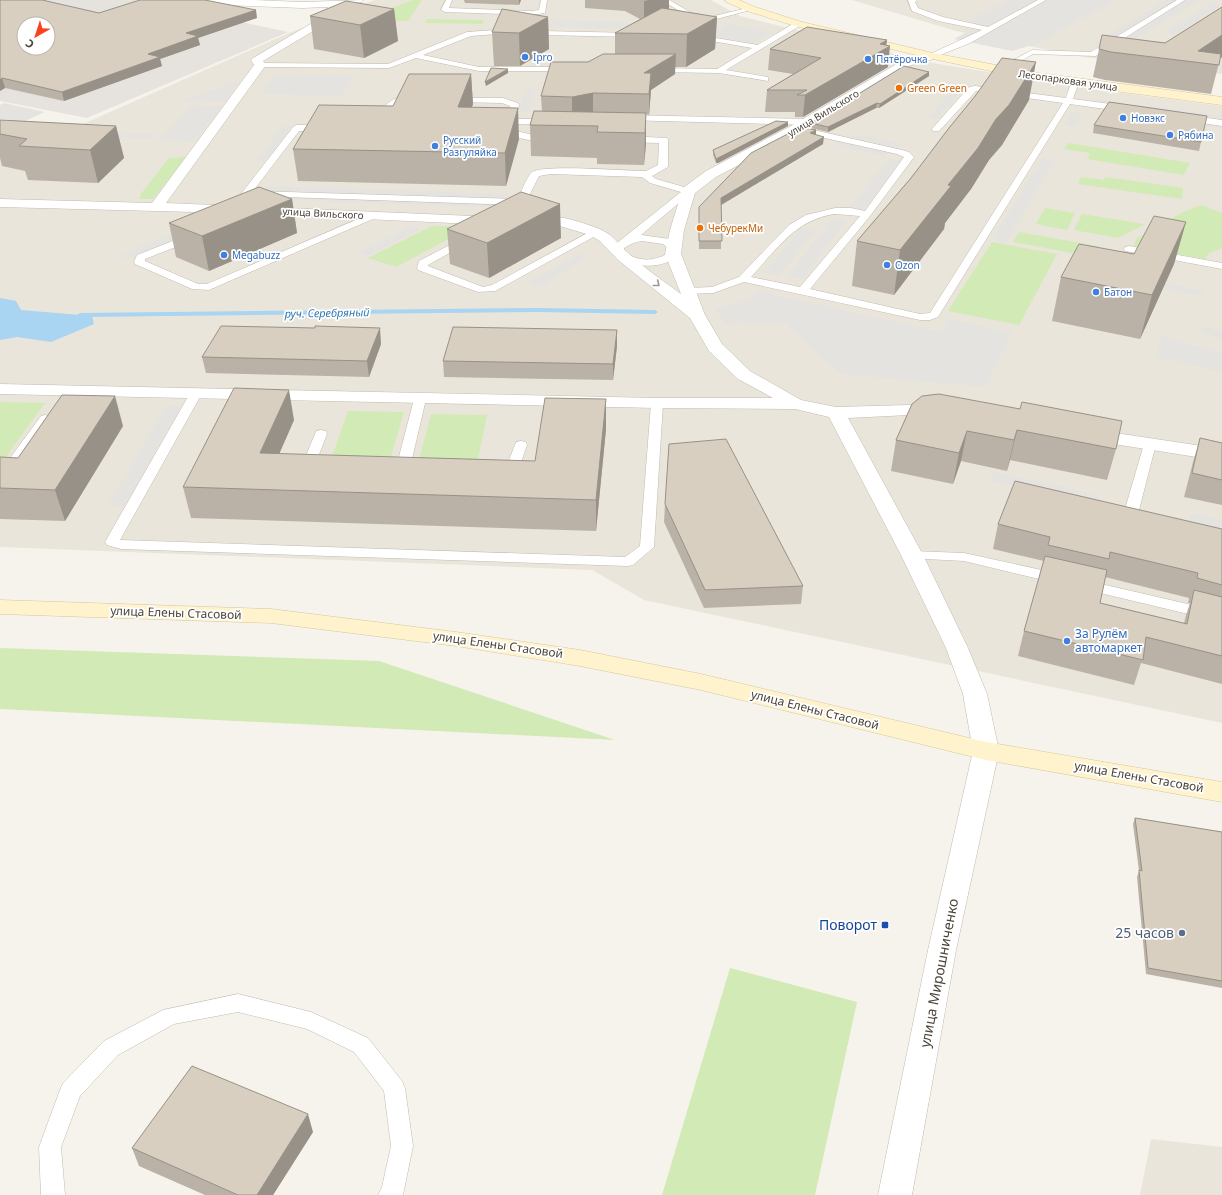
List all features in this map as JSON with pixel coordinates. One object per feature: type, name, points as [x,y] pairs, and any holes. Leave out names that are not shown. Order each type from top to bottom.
[{"type":"main road","name":"Лесопарковая улица","points":[[741,3],[800,24],[933,56],[1075,82],[1222,101]]},
{"type":"main road","points":[[890,46],[904,54],[904,64]]},
{"type":"main road","name":"улица Елены Стасовой","points":[[0,607],[271,616],[456,639],[580,658],[701,682],[986,751],[1222,792]]},
{"type":"street","points":[[172,0],[302,5],[333,4],[358,0]]},
{"type":"street","points":[[157,206],[260,65],[257,60],[334,14],[333,4]]},
{"type":"street","name":"улица Вильского","points":[[688,191],[711,174],[796,129],[904,64],[933,56]]},
{"type":"street","points":[[688,191],[677,230],[673,251],[697,315],[714,347],[744,375],[795,404]]},
{"type":"street","name":"улица Вильского","points":[[0,203],[157,206],[235,214],[258,210],[500,221],[514,216],[554,220],[595,232]]},
{"type":"street","points":[[595,232],[605,238],[622,256],[697,315]]},
{"type":"street","points":[[0,390],[58,402],[196,395],[657,404],[795,404],[836,413],[909,410],[956,416]]},
{"type":"street","points":[[836,413],[912,554],[957,648],[975,694],[986,751]]},
{"type":"street","points":[[1072,433],[1222,455]]},
{"type":"street","name":"улица Мирошниченко","points":[[895,1195],[942,950],[986,751]]},
{"type":"lane","points":[[449,0],[445,10],[506,16],[542,11],[544,0]]},
{"type":"lane","points":[[664,0],[702,21]]},
{"type":"lane","points":[[914,0],[912,1],[915,9],[931,16],[989,29]]},
{"type":"lane","points":[[933,56],[1044,0]]},
{"type":"lane","points":[[1093,54],[1114,45],[1182,0]]},
{"type":"lane","points":[[688,25],[702,21],[741,3]]},
{"type":"lane","points":[[719,71],[800,24]]},
{"type":"lane","points":[[260,65],[389,66],[470,34],[496,32],[642,35]]},
{"type":"lane","points":[[690,34],[759,47]]},
{"type":"lane","points":[[999,69],[1032,52],[1108,54]]},
{"type":"lane","points":[[416,56],[479,69],[581,69]]},
{"type":"lane","points":[[650,70],[719,71],[765,80]]},
{"type":"lane","points":[[743,279],[920,317],[930,317],[934,315],[1068,101],[1072,94],[1075,82]]},
{"type":"lane","points":[[936,130],[975,88],[1138,111]]},
{"type":"lane","points":[[371,127],[375,126],[392,101],[398,99],[421,99]]},
{"type":"lane","points":[[443,100],[503,101],[515,105],[506,132],[534,138],[557,138]]},
{"type":"lane","points":[[1176,116],[1222,123]]},
{"type":"lane","points":[[617,118],[808,122]]},
{"type":"lane","points":[[510,121],[565,122]]},
{"type":"lane","points":[[235,214],[248,193],[297,128],[336,128]]},
{"type":"lane","points":[[796,129],[906,154],[908,157],[867,214],[803,292]]},
{"type":"lane","points":[[514,216],[535,174],[551,171],[647,174],[663,167],[664,140],[618,139]]},
{"type":"lane","points":[[647,174],[646,176],[653,181],[688,191]]},
{"type":"lane","points":[[627,241],[642,238],[659,239],[671,244],[673,251],[664,259],[649,262],[634,260],[622,256],[619,252],[619,248],[627,241],[688,191]]},
{"type":"lane","points":[[248,193],[521,202]]},
{"type":"lane","points":[[688,291],[713,290],[743,279],[796,225],[817,216],[839,211],[867,214]]},
{"type":"lane","points":[[200,234],[141,257],[139,262],[196,287],[209,287],[372,216]]},
{"type":"lane","points":[[500,221],[423,263],[422,268],[482,290],[495,288],[595,232]]},
{"type":"lane","points":[[1130,249],[1222,266]]},
{"type":"lane","points":[[196,395],[112,542],[121,545],[628,562],[647,547],[657,404]]},
{"type":"lane","points":[[402,472],[420,399]]},
{"type":"lane","points":[[0,473],[6,473],[58,402]]},
{"type":"lane","points":[[322,434],[306,472],[322,472]]},
{"type":"lane","points":[[1130,516],[1150,444]]},
{"type":"lane","points":[[495,474],[510,474],[521,445]]},
{"type":"lane","points":[[386,472],[417,473]]},
{"type":"lane","points":[[1115,514],[1153,522]]},
{"type":"lane","points":[[912,554],[964,557],[1222,617]]},
{"type":"lane","points":[[53,1195],[50,1147],[71,1090],[111,1048],[170,1016],[238,1002],[311,1021],[361,1045],[394,1088],[402,1146],[394,1194]]},
{"type":"shaded area","points":[[0,0],[139,0],[288,32],[87,118],[0,101]]},
{"type":"shaded area","points":[[375,0],[711,0],[740,16],[927,62],[1091,89],[1222,106],[1222,723],[644,600],[592,570],[0,547],[0,122],[76,127],[289,33]]},
{"type":"shaded area","points":[[852,0],[1222,0],[1222,74],[1083,57],[956,31]]},
{"type":"shaded area","points":[[1010,0],[1117,0],[1036,44],[1012,51],[954,39],[982,24],[969,20]]},
{"type":"shaded area","points":[[1167,0],[1199,0],[1126,45],[1094,43]]},
{"type":"shaded area","points":[[1212,3],[1222,5],[1175,35],[1164,33]]},
{"type":"shaded area","points":[[503,19],[640,23],[640,30],[508,25]]},
{"type":"shaded area","points":[[728,24],[772,32],[753,43],[708,35]]},
{"type":"shaded area","points":[[275,75],[353,76],[342,96],[261,94]]},
{"type":"shaded area","points":[[238,81],[225,102],[183,100]]},
{"type":"shaded area","points":[[956,85],[965,87],[938,118],[929,117]]},
{"type":"shaded area","points":[[526,89],[536,89],[529,111],[518,111]]},
{"type":"shaded area","points":[[1098,99],[1222,116],[1222,128],[1093,109]]},
{"type":"shaded area","points":[[4,103],[45,112],[25,121],[0,119],[0,105]]},
{"type":"shaded area","points":[[193,105],[224,106],[192,142],[157,140]]},
{"type":"shaded area","points":[[1071,112],[1082,114],[1074,127],[1064,125]]},
{"type":"shaded area","points":[[282,125],[292,125],[267,161],[257,161]]},
{"type":"shaded area","points":[[88,132],[154,134],[150,138],[84,136]]},
{"type":"shaded area","points":[[854,134],[902,144],[898,148],[850,137]]},
{"type":"shaded area","points":[[839,142],[887,152],[883,156],[835,145]]},
{"type":"shaded area","points":[[889,159],[902,161],[863,210],[849,207]]},
{"type":"shaded area","points":[[1042,159],[1055,161],[1006,243],[991,240]]},
{"type":"shaded area","points":[[267,186],[507,194],[505,199],[263,191]]},
{"type":"shaded area","points":[[266,195],[493,203],[491,207],[263,199]]},
{"type":"shaded area","points":[[218,215],[226,219],[125,260],[117,256]]},
{"type":"shaded area","points":[[832,219],[847,221],[802,279],[787,276]]},
{"type":"shaded area","points":[[411,226],[421,229],[367,257],[358,253]]},
{"type":"shaded area","points":[[802,228],[816,231],[779,276],[764,273]]},
{"type":"shaded area","points":[[578,254],[588,257],[539,287],[528,283]]},
{"type":"shaded area","points":[[1116,274],[1202,290],[1201,296],[1114,280]]},
{"type":"shaded area","points":[[757,291],[941,332],[949,319],[1012,333],[985,387],[841,374],[785,324],[725,323],[715,309],[750,300]]},
{"type":"shaded area","points":[[1208,326],[1222,332],[1222,340],[1199,330]]},
{"type":"shaded area","points":[[1160,336],[1222,353],[1222,372],[1156,357]]},
{"type":"shaded area","points":[[166,406],[181,407],[125,506],[108,505]]},
{"type":"shaded area","points":[[994,472],[1099,495],[1097,504],[991,481]]},
{"type":"shaded area","points":[[1191,513],[1222,520],[1222,530],[1188,522]]},
{"type":"shaded area","points":[[1151,1139],[1222,1147],[1222,1195],[1140,1195]]},
{"type":"green space","points":[[413,0],[422,0],[408,21],[360,20]]},
{"type":"green space","points":[[427,19],[484,20],[483,24],[425,23]]},
{"type":"green space","points":[[1068,143],[1190,163],[1184,175],[1087,159],[1090,153],[1064,149]]},
{"type":"green space","points":[[186,157],[153,199],[140,199],[140,195],[169,158]]},
{"type":"green space","points":[[1081,177],[1104,180],[1105,177],[1183,188],[1182,199],[1078,184]]},
{"type":"green space","points":[[1201,205],[1222,213],[1222,248],[1208,254],[1205,259],[1134,246],[1136,239],[1181,213]]},
{"type":"green space","points":[[1045,208],[1075,213],[1067,230],[1036,224]]},
{"type":"green space","points":[[1082,214],[1145,224],[1118,238],[1074,230]]},
{"type":"green space","points":[[432,226],[473,226],[396,267],[368,258]]},
{"type":"green space","points":[[1019,232],[1098,246],[1093,257],[1013,242]]},
{"type":"green space","points":[[992,242],[1057,254],[1019,325],[948,311]]},
{"type":"green space","points":[[0,402],[45,403],[0,465]]},
{"type":"green space","points":[[348,411],[404,412],[388,466],[329,465]]},
{"type":"green space","points":[[431,414],[487,415],[476,469],[417,468]]},
{"type":"green space","points":[[0,648],[379,661],[615,740],[0,709]]},
{"type":"green space","points":[[730,968],[857,1002],[815,1195],[662,1195]]},
{"type":"water","points":[[0,298],[16,301],[21,310],[92,316],[94,324],[51,342],[17,337],[0,340]]},
{"type":"building","points":[[0,0],[42,0],[99,13],[140,0],[205,0],[256,10],[186,33],[198,36],[148,54],[160,57],[62,92],[2,78],[0,80]]},
{"type":"building","points":[[346,1],[394,9],[360,25],[310,16]]},
{"type":"building","points":[[1222,7],[1222,35],[1198,51],[1221,54],[1219,65],[1111,52],[1099,49],[1102,35],[1165,43]]},
{"type":"building","points":[[662,8],[717,17],[687,34],[615,33]]},
{"type":"building","points":[[502,9],[548,17],[519,33],[492,32]]},
{"type":"building","points":[[807,27],[887,40],[880,44],[890,46],[805,95],[797,95],[807,90],[767,90],[821,58],[770,49]]},
{"type":"building","points":[[603,54],[676,54],[644,73],[651,73],[649,94],[593,93],[572,97],[541,96],[551,62],[588,62]]},
{"type":"building","points":[[1002,58],[1036,62],[1009,105],[996,119],[978,148],[948,185],[951,186],[900,250],[857,241],[911,178],[976,95]]},
{"type":"building","points":[[904,66],[929,72],[880,104],[877,103],[828,127],[811,123]]},
{"type":"building","points":[[491,68],[508,69],[485,82]]},
{"type":"building","points":[[409,74],[471,74],[458,107],[518,108],[505,153],[293,149],[319,105],[393,106]]},
{"type":"building","points":[[1109,102],[1207,116],[1201,142],[1094,125]]},
{"type":"building","points":[[534,111],[646,113],[645,133],[597,132],[598,126],[530,125]]},
{"type":"building","points":[[0,120],[116,126],[90,150],[19,146],[27,139],[0,134]]},
{"type":"building","points":[[776,121],[788,122],[716,159],[713,150]]},
{"type":"building","points":[[801,127],[816,130],[810,133],[824,137],[721,198],[722,241],[699,241],[699,207],[751,153]]},
{"type":"building","points":[[259,187],[292,199],[202,236],[169,223]]},
{"type":"building","points":[[521,192],[560,204],[487,243],[447,229]]},
{"type":"building","points":[[1154,216],[1186,222],[1152,295],[1061,277],[1079,244],[1134,254]]},
{"type":"building","points":[[221,326],[380,328],[367,361],[202,357]]},
{"type":"building","points":[[453,327],[617,330],[613,364],[443,361]]},
{"type":"building","points":[[234,388],[289,390],[260,453],[535,461],[545,398],[606,399],[596,500],[183,487]]},
{"type":"building","points":[[939,394],[1020,409],[1022,402],[1122,421],[1116,449],[1017,430],[1014,440],[967,431],[959,453],[896,440],[912,404],[922,396]]},
{"type":"building","points":[[62,395],[115,396],[55,490],[0,488],[0,457],[18,458]]},
{"type":"building","points":[[1200,438],[1222,443],[1222,480],[1192,473]]},
{"type":"building","points":[[726,439],[803,586],[705,590],[665,504],[669,444]]},
{"type":"building","points":[[1015,481],[1222,529],[1222,585],[1197,578],[1198,573],[1110,552],[1109,559],[1048,545],[1050,537],[998,524]]},
{"type":"building","points":[[1045,556],[1107,570],[1100,603],[1187,624],[1194,590],[1222,597],[1222,656],[1146,637],[1143,660],[1024,631]]},
{"type":"building","points":[[1135,818],[1222,832],[1222,981],[1148,968],[1139,870],[1142,871]]},
{"type":"building","points":[[192,1066],[308,1114],[257,1195],[238,1195],[132,1148]]},
{"type":"waterway","name":"руч. Серебряный","points":[[80,315],[537,310],[655,312]]},
{"type":"place","name":"Ipro","points":[[525,57]]},
{"type":"place","name":"Пятёрочка","points":[[868,59]]},
{"type":"place","name":"Green Green","points":[[899,88]]},
{"type":"place","name":"Новэкс","points":[[1123,118]]},
{"type":"place","name":"Рябина","points":[[1170,135]]},
{"type":"place","name":"Русский Разгуляйка","points":[[435,146]]},
{"type":"place","name":"ЧебурекМи","points":[[700,228]]},
{"type":"place","name":"Megabuzz","points":[[224,255]]},
{"type":"place","name":"Ozon","points":[[887,265]]},
{"type":"place","name":"Батон","points":[[1096,292]]},
{"type":"place","name":"За Рулём автомаркет","points":[[1067,641]]},
{"type":"place","name":"Поворот","points":[[885,925]]},
{"type":"place","name":"25 часов","points":[[1182,933]]}]
